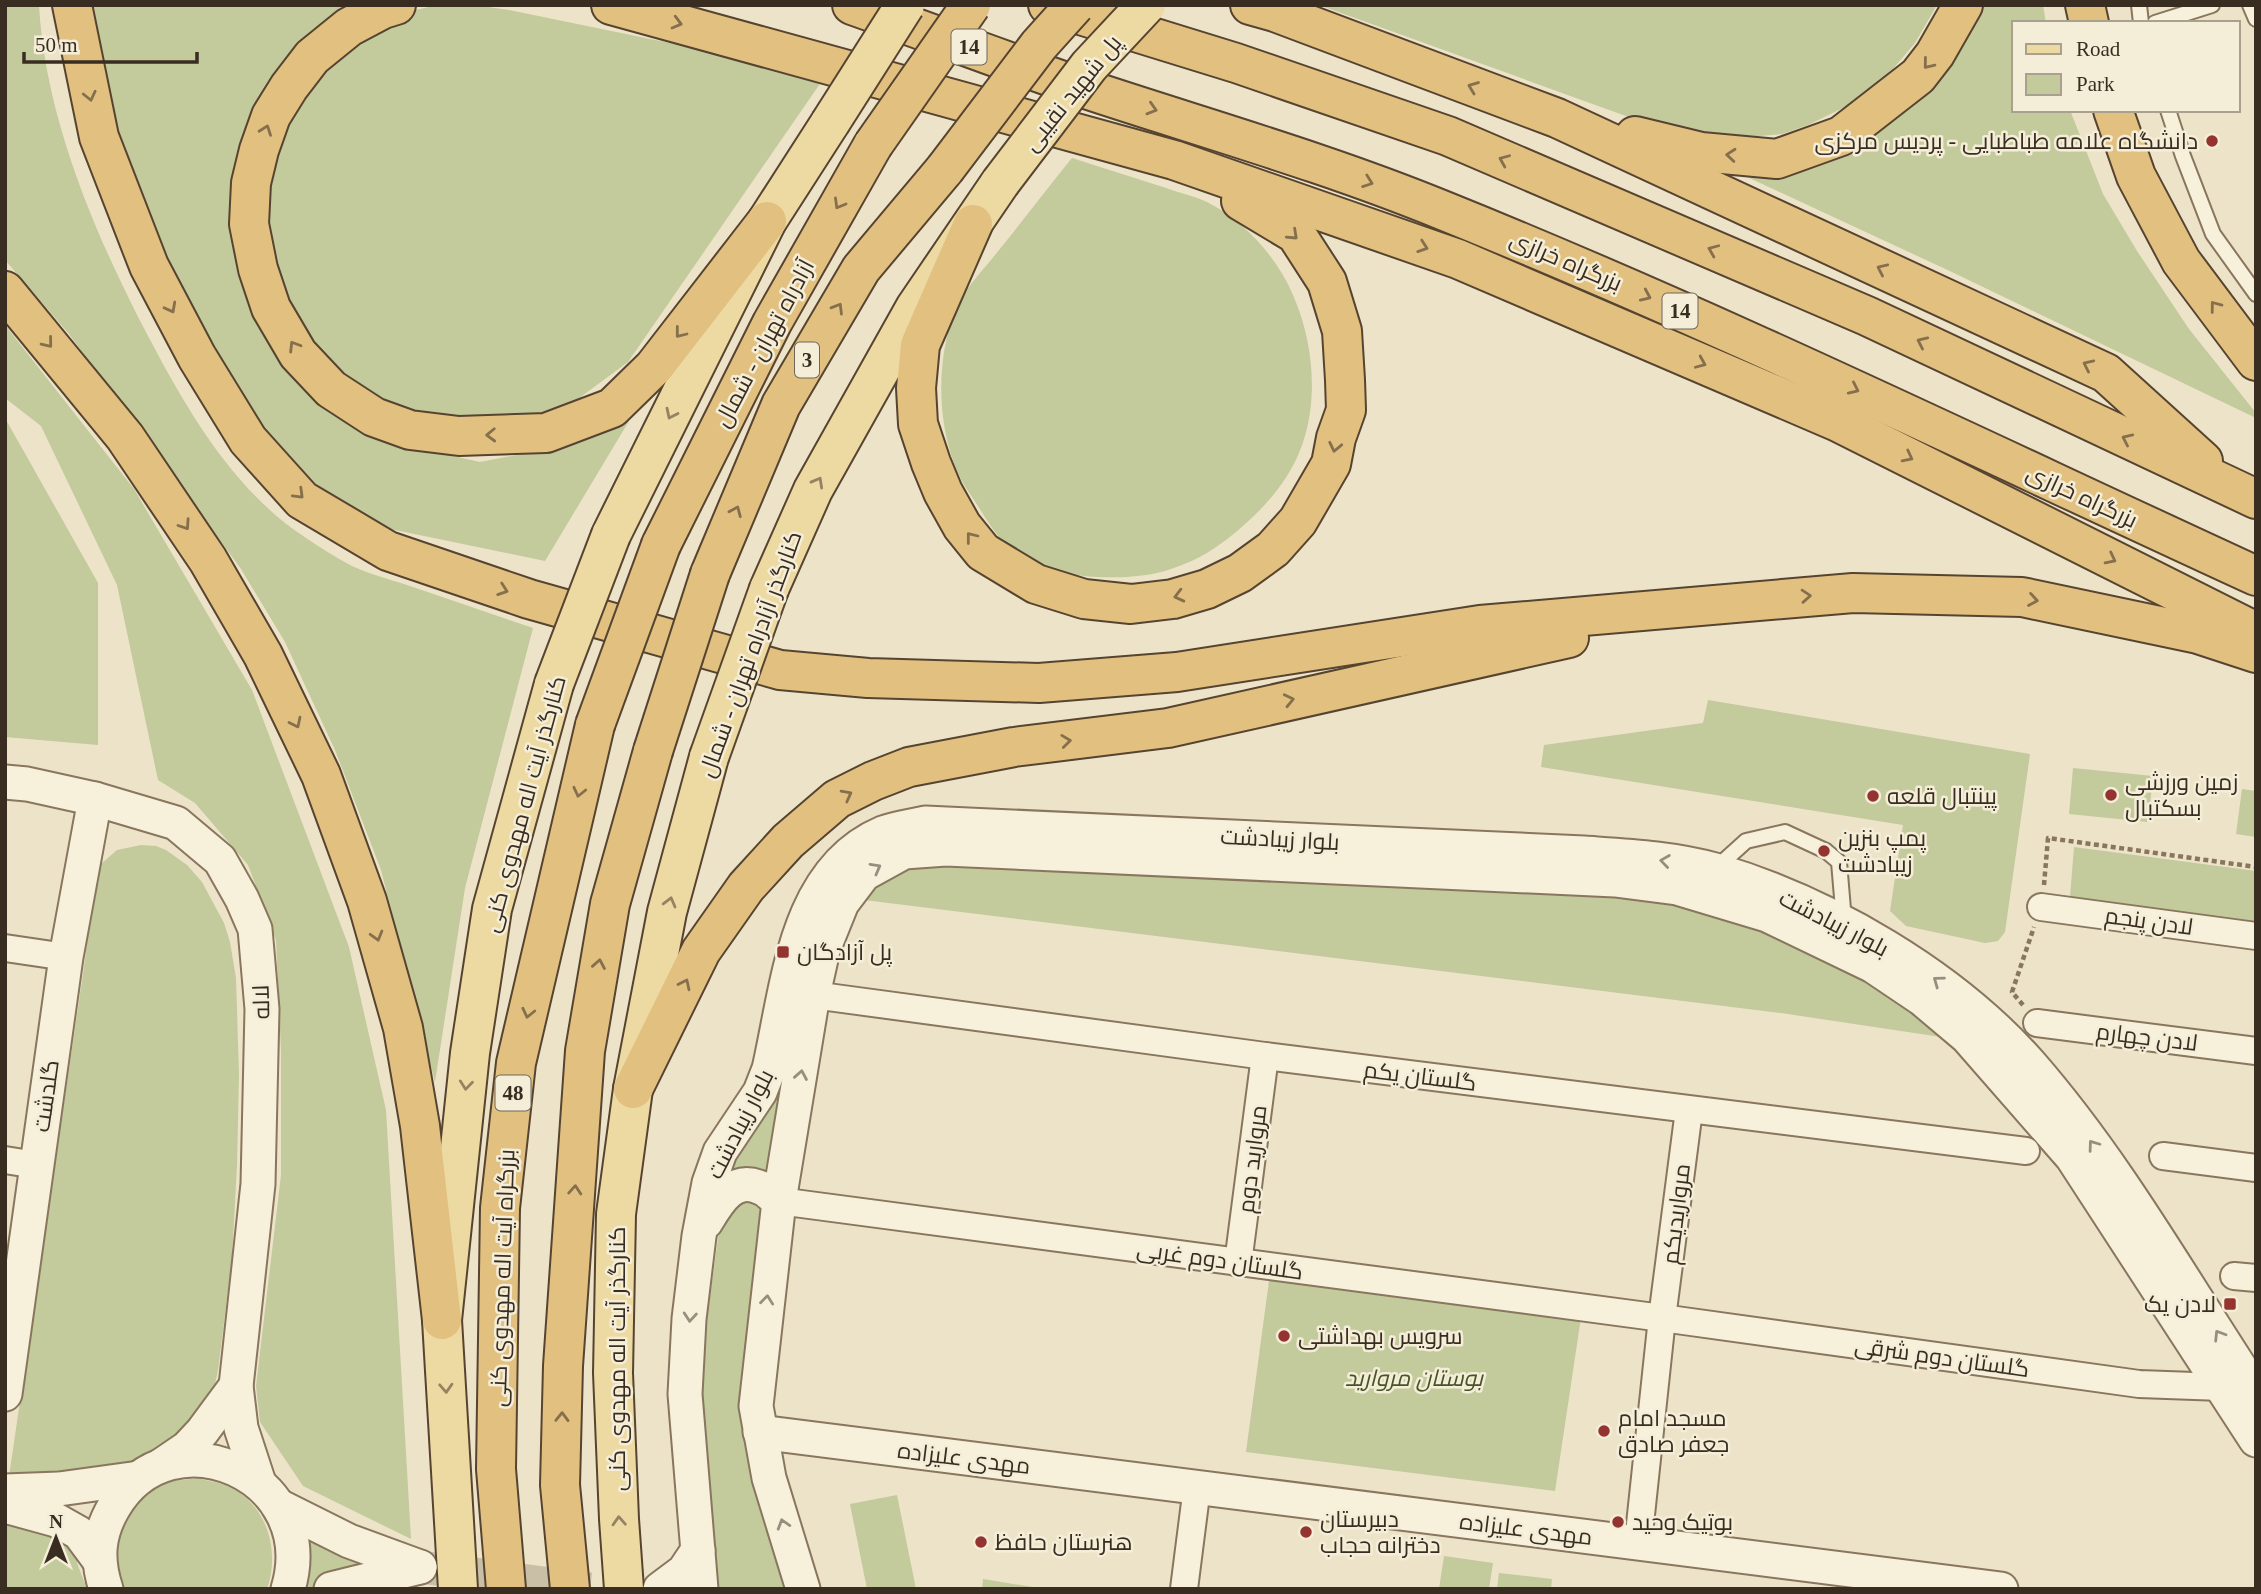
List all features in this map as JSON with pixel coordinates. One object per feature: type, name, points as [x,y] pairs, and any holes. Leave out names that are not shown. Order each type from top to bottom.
[{"type":"highway","points":[[72,5],[99,137],[149,266],[197,357],[248,440],[302,500],[388,551],[529,599],[780,670],[868,678],[1039,683],[1150,674],[1480,625],[1853,593],[2022,597],[2199,635],[2256,653]]},
{"type":"highway","points":[[396,5],[349,27],[312,57],[271,116],[251,183],[249,225],[258,269],[271,308],[298,354],[331,389],[374,417],[410,430],[459,436],[546,433],[612,408],[654,367],[767,221]]},
{"type":"highway","points":[[611,5],[1174,160],[1458,259],[1838,422],[2256,632]]},
{"type":"highway","name":"بزرگراه خرازی","points":[[852,5],[1087,89],[1277,149],[1450,213],[1806,366],[2256,576]]},
{"type":"highway","name":"آزادراه تهران - شمال","points":[[662,545],[772,323],[873,145],[971,5]]},
{"type":"highway","points":[[1048,5],[1236,63],[1448,136],[1867,316],[2244,494]]},
{"type":"highway","name":"آزادراه تهران - شمال","points":[[570,1589],[561,1485],[563,1366],[585,1051],[610,904],[653,751],[710,574],[781,405],[861,269],[945,169],[1038,45],[1075,5]]},
{"type":"highway","points":[[1250,5],[1557,118],[2106,373],[2244,494]]},
{"type":"highway","points":[[1557,118],[1701,152],[1777,159],[1841,136],[1918,76],[1935,54],[1963,5]]},
{"type":"highway","points":[[2114,112],[2136,176],[2182,261],[2256,360]]},
{"type":"highway","points":[[973,224],[920,345],[916,388],[918,424],[931,463],[962,526],[983,552],[1025,578],[1083,599],[1131,604],[1207,589],[1240,573],[1273,549],[1298,521],[1331,464],[1336,438],[1346,410],[1342,331],[1327,282],[1296,234],[1174,160]]},
{"type":"highway","points":[[5,291],[125,437],[208,560],[263,654],[321,775],[367,901],[403,1028],[420,1126],[442,1320]]},
{"type":"highway","name":"بزرگراه آیت اله مهدوی کنی","points":[[506,1589],[496,1469],[500,1208],[516,1063],[595,725],[662,545]]},
{"type":"highway","points":[[633,1089],[701,951],[746,887],[788,841],[837,799],[873,781],[909,766],[988,752],[1168,728],[1737,601]]},
{"type":"main road","name":"کنارگذر آیت اله مهدوی کنی","points":[[458,1589],[442,1320],[470,1053],[492,909],[554,684],[611,535],[767,221],[905,5]]},
{"type":"main road","name":"پل شهید نقیبی","points":[[1000,183],[1090,66],[1146,5]]},
{"type":"main road","name":"کنارگذر آزادراه تهران - شمال","points":[[633,1089],[667,912],[709,757],[769,589],[813,490],[894,344],[915,308],[1000,183]]},
{"type":"main road","name":"کنارگذر آیت اله مهدوی کنی","points":[[624,1589],[613,1373],[617,1214],[633,1089]]},
{"type":"street","name":"لاله","points":[[5,782],[27,784],[95,799],[176,822],[220,860],[255,929],[262,1009],[258,1184],[236,1386],[241,1427],[269,1495],[290,1532],[293,1559],[288,1589]]},
{"type":"street","name":"گلدشت","points":[[6,1378],[21,1163],[66,957],[95,799]]},
{"type":"street","name":"بلوار زیبادشت","points":[[701,1589],[685,1394],[689,1319],[699,1236],[709,1183],[720,1152],[760,1092],[769,1069],[803,923],[814,896],[832,872],[852,853],[883,833],[925,823],[1584,853],[1669,861],[1714,870],[1769,889],[1844,923],[1937,979],[1985,1018],[2031,1065],[2129,1194],[2256,1392]]},
{"type":"street","name":"بلوار زیبادشت","points":[[803,1589],[769,1478],[756,1406],[779,1201],[823,950],[842,903],[864,874],[904,852],[946,849],[1615,880],[1677,888],[1767,915],[1873,966],[1922,999],[1967,1037],[2072,1157],[2256,1440]]},
{"type":"street","name":"لادن پنجم","points":[[2041,907],[2256,936]]},
{"type":"street","points":[[5,948],[66,957]]},
{"type":"street","name":"گلستان یکم","points":[[814,995],[1265,1056],[2026,1152]]},
{"type":"street","name":"لادن چهارم","points":[[2037,1023],[2256,1051]]},
{"type":"street","name":"مروارید دوم","points":[[1238,1263],[1265,1056]]},
{"type":"street","name":"مرواریدیکم","points":[[1638,1543],[1662,1318],[1689,1110]]},
{"type":"street","points":[[2163,1156],[2256,1168]]},
{"type":"street","points":[[699,1236],[719,1199],[733,1187],[749,1185],[761,1188],[779,1201]]},
{"type":"street","name":"گلستان دوم غربی","points":[[779,1201],[1662,1318]]},
{"type":"street","name":"گلستان دوم شرقی","points":[[1662,1318],[2139,1384],[2222,1387]]},
{"type":"street","points":[[102,1574],[100,1538],[106,1520],[120,1497],[150,1472],[187,1448],[236,1386]]},
{"type":"street","name":"مهدی علیزاده","points":[[760,1432],[1638,1543],[1830,1578],[2001,1589]]},
{"type":"street","points":[[5,1490],[58,1489],[150,1472],[185,1461],[211,1461],[237,1469],[269,1495],[349,1541],[420,1567],[331,1589]]},
{"type":"street","points":[[1184,1589],[1197,1487]]},
{"type":"street","points":[[5,1506],[56,1520],[79,1533],[102,1574]]},
{"type":"street","points":[[660,1589],[684,1571],[698,1549]]},
{"type":"lane","points":[[2161,21],[2211,5]]},
{"type":"lane","points":[[2250,5],[2256,19]]},
{"type":"lane","points":[[2169,112],[2213,234],[2256,294]]},
{"type":"lane","points":[[1714,870],[1746,841],[1785,832],[1826,852],[1839,862],[1844,923]]},
{"type":"green space","points":[[5,5],[39,5],[51,90],[62,133],[92,218],[129,298],[176,387],[207,437],[243,483],[285,523],[352,566],[533,628],[465,888],[435,1082],[381,870],[335,750],[285,642],[241,569],[69,334],[5,260]]},
{"type":"green space","points":[[84,5],[345,5],[321,26],[279,74],[257,312],[299,384],[346,420],[417,448],[480,462],[574,444],[629,421],[545,561],[366,524],[317,492],[231,392],[131,201]]},
{"type":"green space","points":[[438,5],[474,5],[509,10],[826,75],[628,362],[567,407],[526,423],[473,429],[381,409],[317,361],[263,250],[268,157],[308,76],[384,17]]},
{"type":"green space","points":[[1319,5],[1937,5],[1915,43],[1892,70],[1849,105],[1782,134],[1736,138],[1648,124]]},
{"type":"green space","points":[[1982,5],[2043,5],[2046,21],[2012,21],[2012,112],[2071,112],[2103,194],[2137,251],[2189,329],[2256,413],[2256,418],[1745,176],[1785,173],[1861,145],[1911,108],[1942,75]]},
{"type":"green space","points":[[1072,158],[1207,202],[1247,230],[1269,254],[1286,281],[1307,340],[1312,389],[1310,413],[1297,459],[1285,479],[1255,514],[1219,545],[1191,561],[1153,574],[1115,577],[1075,575],[1049,568],[1014,552],[992,527],[958,473],[944,425],[942,371],[945,345],[961,299]]},
{"type":"green space","points":[[5,325],[134,489],[252,690],[349,947],[386,1110],[411,1539],[303,1486],[260,1422],[256,1386],[281,1175],[281,1052],[276,940],[248,865],[195,803],[158,780],[117,585],[41,426],[5,398]]},
{"type":"green space","points":[[5,418],[98,583],[98,745],[5,737]]},
{"type":"green space","name":"پینتبال قلعه","points":[[1708,700],[2030,754],[2005,932],[1998,941],[1985,943],[1906,926],[1890,911],[1903,825],[1541,767],[1544,745],[1703,723]]},
{"type":"green space","name":"زمین ورزشی بسکتبال","points":[[2073,768],[2153,776],[2148,822],[2069,814]]},
{"type":"green space","points":[[2242,789],[2256,791],[2256,837],[2236,834]]},
{"type":"green space","points":[[141,845],[166,850],[187,865],[202,882],[224,923],[236,978],[239,1075],[232,1258],[213,1394],[168,1447],[116,1470],[8,1483],[94,888],[101,864],[117,850]]},
{"type":"green space","points":[[2074,847],[2256,871],[2256,922],[2070,897]]},
{"type":"green space","points":[[909,866],[1595,885],[1735,912],[1866,978],[1918,1016],[1941,1037],[1781,1013],[864,900],[872,888]]},
{"type":"green space","points":[[793,1051],[774,1189],[723,1180]]},
{"type":"green space","points":[[739,1197],[759,1208],[761,1222],[752,1284],[741,1407],[790,1589],[712,1589],[696,1397],[721,1217]]},
{"type":"green space","name":"بوستان مروارید","points":[[1271,1266],[1583,1304],[1555,1491],[1246,1452]]},
{"type":"green space","points":[[198,1478],[225,1485],[239,1492],[260,1515],[271,1543],[271,1574],[267,1589],[118,1589],[112,1554],[120,1523],[139,1498],[166,1482]]},
{"type":"green space","points":[[897,1495],[916,1589],[867,1589],[850,1504]]},
{"type":"green space","points":[[5,1516],[26,1519],[76,1550],[77,1563],[87,1589],[5,1589]]},
{"type":"green space","points":[[296,1525],[397,1568],[330,1580],[314,1589],[297,1589]]},
{"type":"green space","points":[[1444,1556],[1493,1563],[1489,1589],[1439,1589]]},
{"type":"green space","points":[[1499,1573],[1552,1579],[1551,1589],[1497,1589]]},
{"type":"green space","points":[[983,1579],[1045,1589],[982,1589]]},
{"type":"tunnel","points":[[420,1567],[590,1589]]},
{"type":"place","name":"دانشگاه علامه طباطبایی - پردیس مرکزی","points":[[2212,141]]},
{"type":"place","name":"زمین ورزشی بسکتبال","points":[[2111,795]]},
{"type":"place","name":"پینتبال قلعه","points":[[1873,796]]},
{"type":"place","name":"پمپ بنزین زیبادشت","points":[[1824,851]]},
{"type":"place","name":"پل آزادگان","points":[[783,952]]},
{"type":"place","name":"لادن یک","points":[[2230,1304]]},
{"type":"place","name":"سرویس بهداشتی","points":[[1284,1336]]},
{"type":"place","name":"مسجد امام جعفر صادق","points":[[1604,1431]]},
{"type":"place","name":"بوتیک وحید","points":[[1618,1522]]},
{"type":"place","name":"دبیرستان دخترانه حجاب","points":[[1306,1532]]},
{"type":"place","name":"هنرستان حافظ","points":[[981,1542]]}]
